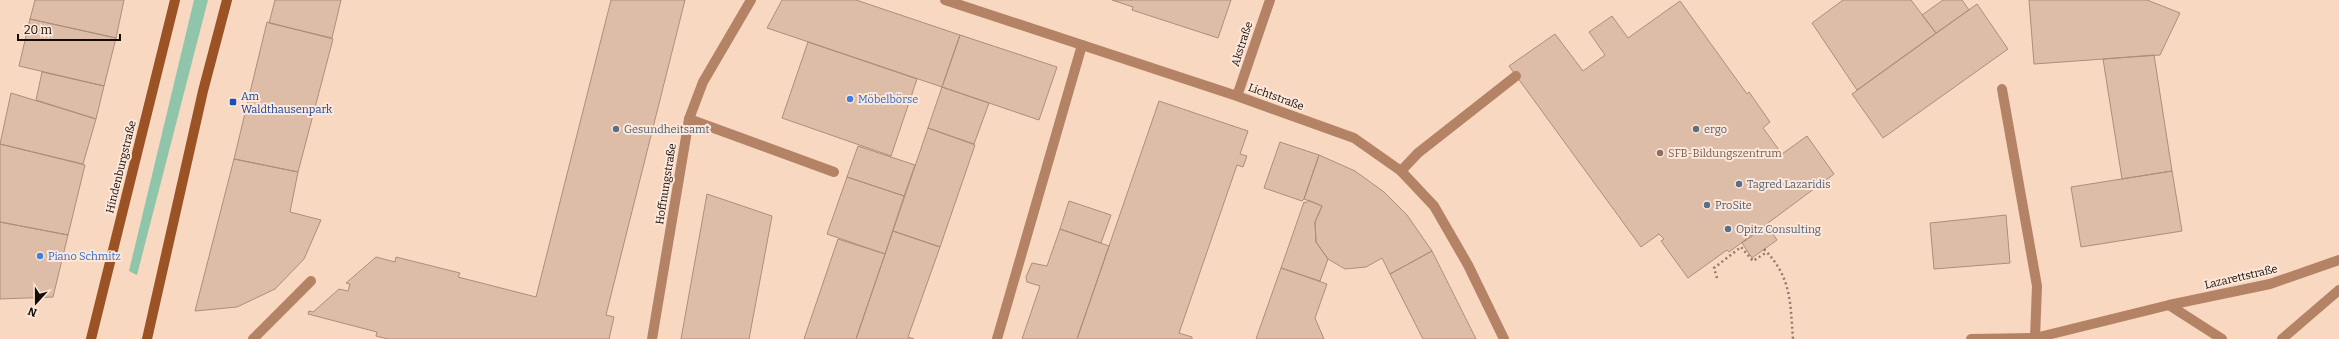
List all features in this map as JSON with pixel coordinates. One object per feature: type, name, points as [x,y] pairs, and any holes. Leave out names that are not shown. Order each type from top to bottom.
[{"type":"main road","name":"Hindenburgstraße","points":[[91,339],[175,0]]},
{"type":"main road","points":[[147,339],[203,91],[226,0]]},
{"type":"street","name":"Hoffnungstraße","points":[[652,339],[689,119],[702,82],[751,0]]},
{"type":"street","name":"Lichtstraße","points":[[945,0],[1238,96],[1354,138],[1402,171],[1434,206],[1468,265],[1504,339]]},
{"type":"street","name":"Akstraße","points":[[1238,96],[1270,0]]},
{"type":"street","points":[[997,339],[1082,45]]},
{"type":"street","points":[[1402,171],[1418,153],[1516,76]]},
{"type":"street","points":[[2002,89],[2037,286],[2036,339]]},
{"type":"street","points":[[689,119],[834,172]]},
{"type":"street","name":"Lazarettstraße","points":[[1971,339],[2036,339],[2169,305],[2270,284],[2339,260]]},
{"type":"street","points":[[253,339],[311,281]]},
{"type":"street","points":[[2282,339],[2339,290]]},
{"type":"street","points":[[2169,305],[2222,339]]},
{"type":"path","points":[[1717,278],[1714,268],[1741,247],[1753,261],[1767,252]]},
{"type":"path","points":[[1764,249],[1778,264],[1789,288],[1793,339]]},
{"type":"green space","points":[[194,0],[208,0],[137,275],[129,271]]},
{"type":"building","points":[[35,0],[124,0],[116,38],[30,19]]},
{"type":"building","points":[[275,0],[341,0],[332,38],[269,23]]},
{"type":"building","name":"Gesundheitsamt","points":[[611,0],[685,0],[606,315],[614,317],[609,339],[388,339],[376,336],[377,332],[308,314],[309,311],[313,312],[339,289],[348,291],[350,284],[346,283],[376,257],[395,262],[396,257],[460,273],[458,277],[536,297]]},
{"type":"building","points":[[782,0],[856,0],[960,35],[942,87],[767,28]]},
{"type":"building","points":[[1112,0],[1231,0],[1218,38],[1132,10],[1133,7]]},
{"type":"building","points":[[1843,0],[1911,0],[1936,33],[1857,90],[1812,23]]},
{"type":"building","points":[[1943,0],[1962,0],[1969,10],[1936,33],[1922,15]]},
{"type":"building","points":[[2029,0],[2147,0],[2180,13],[2160,55],[2034,64]]},
{"type":"building","points":[[1680,1],[1747,94],[1749,92],[1770,122],[1763,128],[1782,154],[1807,136],[1834,174],[1729,252],[1727,250],[1688,278],[1661,241],[1664,239],[1659,234],[1641,247],[1509,66],[1555,34],[1583,71],[1605,55],[1589,32],[1612,16],[1628,38]]},
{"type":"building","points":[[1977,4],[2008,49],[1883,138],[1852,94]]},
{"type":"building","points":[[30,19],[116,38],[104,86],[19,66]]},
{"type":"building","points":[[267,22],[333,39],[298,172],[234,159]]},
{"type":"building","points":[[960,35],[1057,67],[1039,120],[942,87]]},
{"type":"building","name":"Möbelbörse","points":[[808,42],[917,79],[891,156],[782,118]]},
{"type":"building","points":[[2154,55],[2172,171],[2122,179],[2103,59]]},
{"type":"building","points":[[42,72],[104,86],[96,119],[36,100]]},
{"type":"building","points":[[942,87],[989,103],[974,144],[928,128]]},
{"type":"building","points":[[11,93],[96,119],[83,164],[0,144]]},
{"type":"building","points":[[1159,101],[1248,131],[1240,154],[1247,156],[1243,167],[1237,165],[1179,333],[1192,337],[1192,339],[1077,339]]},
{"type":"building","points":[[928,128],[975,145],[940,247],[893,231]]},
{"type":"building","points":[[1280,142],[1319,155],[1302,201],[1264,188]]},
{"type":"building","points":[[0,144],[85,165],[68,235],[0,222]]},
{"type":"building","points":[[858,146],[915,165],[904,196],[847,177]]},
{"type":"building","points":[[1319,155],[1355,171],[1384,192],[1407,215],[1432,251],[1390,274],[1382,258],[1366,267],[1345,269],[1328,259],[1316,242],[1315,222],[1322,206],[1304,199]]},
{"type":"building","points":[[234,159],[298,172],[290,212],[321,220],[304,259],[275,289],[237,307],[195,311]]},
{"type":"building","points":[[2172,171],[2182,231],[2081,247],[2071,187]]},
{"type":"building","points":[[847,177],[904,196],[885,254],[827,234]]},
{"type":"building","points":[[707,194],[772,216],[749,339],[681,339]]},
{"type":"building","points":[[1308,200],[1322,206],[1315,222],[1316,242],[1328,259],[1320,281],[1281,268],[1304,202],[1306,203]]},
{"type":"building","points":[[1069,201],[1111,215],[1101,243],[1060,229]]},
{"type":"building","points":[[2006,215],[2010,263],[1934,269],[1930,223]]},
{"type":"building","points":[[0,222],[68,235],[53,297],[0,299]]},
{"type":"building","points":[[1767,225],[1777,240],[1752,258],[1742,243]]},
{"type":"building","points":[[1060,229],[1109,246],[1077,339],[1022,339],[1040,286],[1027,282],[1026,277],[1032,263],[1047,266]]},
{"type":"building","points":[[893,231],[940,247],[908,337],[914,339],[856,339]]},
{"type":"building","points":[[838,239],[885,254],[856,339],[804,339]]},
{"type":"building","points":[[1432,251],[1476,339],[1423,339],[1390,274]]},
{"type":"building","points":[[1281,268],[1327,284],[1315,318],[1324,339],[1256,339]]},
{"type":"place","name":"Möbelbörse","points":[[850,99]]},
{"type":"place","name":"Am Waldthausenpark","points":[[233,102]]},
{"type":"place","name":"Gesundheitsamt","points":[[616,129]]},
{"type":"place","name":"ergo","points":[[1696,129]]},
{"type":"place","name":"SFB-Bildungszentrum","points":[[1660,153]]},
{"type":"place","name":"Tagred Lazaridis","points":[[1739,184]]},
{"type":"place","name":"ProSite","points":[[1707,205]]},
{"type":"place","name":"Opitz Consulting","points":[[1728,229]]},
{"type":"place","name":"Piano Schmitz","points":[[40,256]]}]
